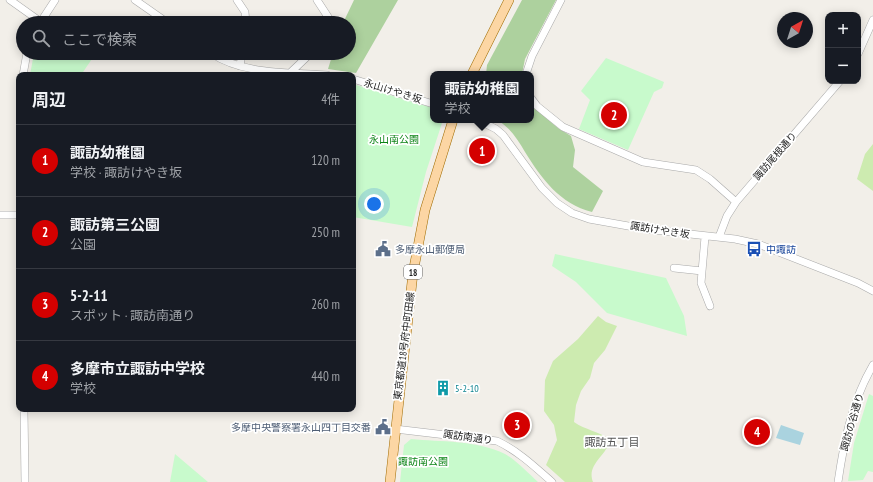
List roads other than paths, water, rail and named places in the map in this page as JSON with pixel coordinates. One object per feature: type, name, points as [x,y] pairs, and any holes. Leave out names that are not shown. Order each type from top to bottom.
[{"type":"main road","points":[[474,71],[509,0]]},
{"type":"main road","name":"東京都道18号府中町田線","points":[[390,482],[413,273],[425,210],[452,123]]},
{"type":"street","points":[[10,0],[33,16]]},
{"type":"street","points":[[45,16],[55,0]]},
{"type":"street","points":[[135,0],[158,16]]},
{"type":"street","points":[[237,0],[245,12],[245,16]]},
{"type":"street","points":[[317,0],[327,16]]},
{"type":"street","points":[[527,71],[532,56],[561,0]]},
{"type":"street","points":[[861,48],[873,20]]},
{"type":"street","points":[[24,72],[26,60]]},
{"type":"street","points":[[227,60],[240,66],[291,72],[304,60]]},
{"type":"street","points":[[240,66],[241,60]]},
{"type":"street","name":"永山けやき坂","points":[[356,80],[430,103]]},
{"type":"street","name":"諏訪尾根通り","points":[[719,237],[727,216],[736,202],[837,84]]},
{"type":"street","points":[[534,102],[563,127],[627,156],[643,162],[686,167],[696,170],[710,179],[736,202]]},
{"type":"street","name":"諏訪けやき坂","points":[[484,123],[496,129],[503,135],[542,188],[557,203],[572,213],[589,219],[705,237],[719,237],[758,244],[858,282],[873,291]]},
{"type":"street","points":[[0,215],[16,215]]},
{"type":"street","points":[[705,237],[701,283],[710,306]]},
{"type":"street","points":[[674,268],[702,271]]},
{"type":"street","name":"諏訪の谷通り","points":[[838,482],[849,424],[862,386],[873,365]]},
{"type":"street","points":[[24,412],[25,482]]},
{"type":"street","name":"諏訪南通り","points":[[395,429],[497,440],[511,447],[552,482]]},
{"type":"water","points":[[781,425],[804,433],[800,445],[776,438]]},
{"type":"place","name":"諏訪第三公園","points":[[614,115]]},
{"type":"place","name":"諏訪幼稚園","points":[[482,151]]},
{"type":"place","name":"多摩永山郵便局","points":[[383,249]]},
{"type":"place","name":"中諏訪","points":[[754,249]]},
{"type":"place","name":"5-2-10","points":[[443,388]]},
{"type":"place","name":"5-2-11","points":[[517,425]]},
{"type":"place","name":"多摩中央警察署永山四丁目交番","points":[[383,427]]},
{"type":"place","name":"多摩市立諏訪中学校","points":[[757,432]]},
{"type":"district","name":"諏訪五丁目","points":[[612,442]]},
{"type":"park label","name":"永山南公園","points":[[394,139]]},
{"type":"park label","name":"諏訪南公園","points":[[423,461]]}]
